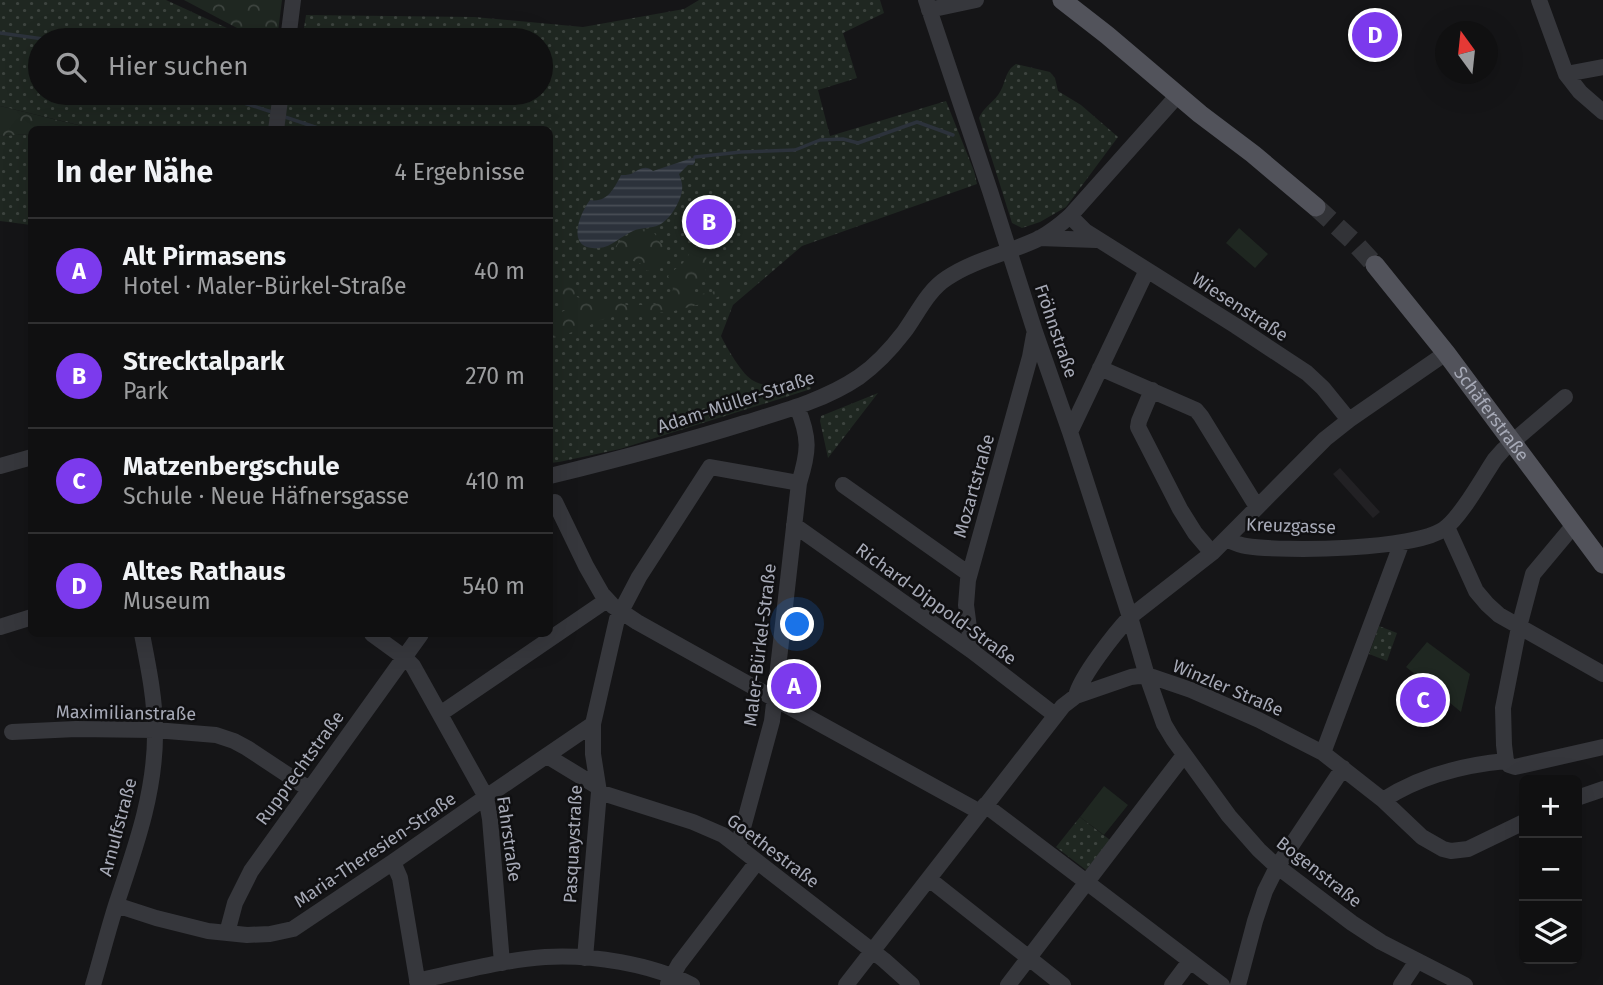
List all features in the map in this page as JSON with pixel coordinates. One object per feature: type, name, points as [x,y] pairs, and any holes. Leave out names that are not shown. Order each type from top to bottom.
[{"type":"main road","points":[[1062,0],[1316,207]]},
{"type":"main road","name":"Schäferstraße","points":[[1375,265],[1446,353],[1603,565]]},
{"type":"street","points":[[290,28],[293,0]]},
{"type":"street","points":[[928,5],[976,0]]},
{"type":"street","points":[[1539,0],[1566,74],[1580,92],[1603,112]]},
{"type":"street","name":"Fröhnstraße","points":[[928,5],[1070,432],[1147,676]]},
{"type":"street","points":[[1566,74],[1603,66]]},
{"type":"street","points":[[1009,251],[1039,238],[1070,216],[1178,95]]},
{"type":"street","points":[[277,126],[279,105]]},
{"type":"street","name":"Wiesenstraße","points":[[1070,216],[1085,232],[1307,373],[1349,420]]},
{"type":"street","points":[[1039,238],[1100,240]]},
{"type":"street","name":"Adam-Müller-Straße","points":[[553,475],[698,437],[797,407],[834,391],[876,364],[905,331],[923,302],[945,279],[1009,251]]},
{"type":"street","points":[[1070,432],[1147,270]]},
{"type":"street","name":"Mozartstraße","points":[[972,651],[966,605],[969,574],[1035,332]]},
{"type":"street","points":[[1226,539],[1325,439],[1446,353]]},
{"type":"street","points":[[1100,368],[1192,407],[1201,416],[1257,507]]},
{"type":"street","points":[[1153,390],[1138,427],[1180,509],[1212,553]]},
{"type":"street","points":[[1565,397],[1496,459],[1447,527],[1476,591],[1487,604],[1499,615],[1603,674]]},
{"type":"street","name":"Maler-Bürkel-Straße","points":[[737,846],[770,730],[775,699],[799,483],[806,460],[806,432],[797,407]]},
{"type":"street","points":[[0,466],[28,458]]},
{"type":"street","name":"Pasquaystraße","points":[[585,958],[598,790],[593,754],[593,724],[620,611],[710,467],[799,483]]},
{"type":"street","points":[[843,485],[969,574]]},
{"type":"street","points":[[555,502],[586,566],[607,600],[620,611],[775,699],[983,809],[1222,985]]},
{"type":"street","name":"Richard-Dippold-Straße","points":[[794,525],[972,651],[1055,715]]},
{"type":"street","points":[[1574,525],[1534,574],[1519,627],[1503,708],[1506,761],[1515,767],[1603,747]]},
{"type":"street","name":"Kreuzgasse","points":[[1076,696],[1081,682],[1120,627],[1226,539],[1247,546],[1324,548],[1402,542],[1427,537],[1447,527]]},
{"type":"street","points":[[1323,753],[1402,542]]},
{"type":"street","points":[[553,637],[607,600]]},
{"type":"street","points":[[0,627],[28,618]]},
{"type":"street","name":"Arnulfstraße","points":[[93,985],[145,816],[151,780],[154,708],[142,637]]},
{"type":"street","name":"Fahrstraße","points":[[376,637],[405,658],[418,674],[486,797],[502,963]]},
{"type":"street","name":"Rupprechtstraße","points":[[227,933],[234,902],[265,850],[419,637]]},
{"type":"street","points":[[440,714],[553,637]]},
{"type":"street","name":"Winzler Straße","points":[[846,985],[1063,706],[1076,696],[1122,680],[1147,676],[1172,683],[1222,703],[1323,753],[1383,800],[1433,845],[1451,851],[1468,849],[1519,824]]},
{"type":"street","name":"Bogenstraße","points":[[1147,676],[1164,724],[1229,816],[1259,850],[1277,867],[1352,923],[1381,942],[1465,985]]},
{"type":"street","name":"Maria-Theresien-Straße","points":[[117,905],[198,930],[271,934],[292,929],[593,724]]},
{"type":"street","name":"Maximilianstraße","points":[[12,732],[76,729],[155,730],[216,735],[234,741],[309,789]]},
{"type":"street","points":[[1008,985],[1184,755]]},
{"type":"street","name":"Goethestraße","points":[[547,756],[598,790],[723,835],[873,951],[912,985]]},
{"type":"street","points":[[1383,800],[1402,788],[1452,770],[1506,761]]},
{"type":"street","points":[[1238,985],[1265,891],[1277,867],[1343,768]]},
{"type":"street","points":[[1582,796],[1603,789]]},
{"type":"street","points":[[393,862],[400,878],[417,983],[502,963],[544,957],[585,958],[632,964],[661,971],[669,981],[692,985]]},
{"type":"street","points":[[669,981],[757,862]]},
{"type":"street","points":[[929,879],[1063,985]]},
{"type":"street","points":[[1172,985],[1191,961]]},
{"type":"street","points":[[1401,985],[1417,961]]},
{"type":"shaded area","points":[[695,157],[693,165],[688,165],[679,174],[682,186],[680,199],[663,223],[633,231],[604,247],[582,244],[578,231],[586,207],[590,200],[601,199],[609,194],[621,175],[645,168],[653,171]]},
{"type":"shaded area","points":[[1340,468],[1380,512],[1373,518],[1333,474]]},
{"type":"green space","points":[[0,0],[166,0],[227,28],[28,28],[28,105],[553,105],[553,28],[304,28],[306,15],[474,17],[583,27],[684,9],[699,0],[880,0],[884,13],[843,33],[857,78],[818,90],[830,136],[946,101],[977,184],[802,246],[733,305],[721,336],[735,361],[749,378],[767,385],[810,383],[811,389],[620,449],[553,463],[553,126],[83,126],[0,106]]},
{"type":"green space","points":[[184,0],[282,0],[278,28],[237,28]]},
{"type":"green space","points":[[1016,64],[1050,72],[1055,78],[1058,91],[1081,105],[1118,137],[1066,207],[1040,222],[1022,228],[1012,223],[979,118],[998,95],[1009,70]]},
{"type":"green space","points":[[0,106],[82,126],[28,126],[28,134],[0,136]]},
{"type":"green space","points":[[28,134],[28,225],[0,221],[0,136]]},
{"type":"green space","points":[[651,228],[665,250],[666,265],[648,271],[644,265],[628,259],[617,261],[613,256],[614,250],[621,240],[632,233]]},
{"type":"green space","points":[[1239,228],[1268,254],[1255,268],[1226,243]]},
{"type":"green space","points":[[704,244],[707,262],[703,281],[694,285],[688,293],[710,293],[728,285],[730,292],[701,304],[670,312],[622,315],[600,320],[553,338],[553,316],[566,310],[558,282],[563,277],[570,281],[577,297],[593,303],[660,303],[673,289],[668,276],[699,245]]},
{"type":"green space","points":[[878,393],[828,458],[821,416]]},
{"type":"green space","points":[[1379,626],[1397,633],[1387,661],[1369,654]]},
{"type":"green space","points":[[1427,642],[1470,674],[1461,712],[1406,667]]},
{"type":"green space","points":[[1104,786],[1128,805],[1104,835],[1080,817]]},
{"type":"green space","points":[[1080,817],[1110,840],[1086,870],[1056,847]]},
{"type":"waterway","points":[[0,33],[28,37]]},
{"type":"waterway","points":[[250,105],[275,113]]},
{"type":"waterway","points":[[282,116],[312,126]]},
{"type":"waterway","points":[[695,157],[795,150],[820,140],[843,139],[858,143],[917,122],[953,135]]},
{"type":"tunnel","points":[[1316,207],[1375,265]]},
{"type":"place","name":"Altes Rathaus","points":[[1375,35]]},
{"type":"place","name":"Strecktalpark","points":[[709,222]]},
{"type":"place","name":"Alt Pirmasens","points":[[794,686]]},
{"type":"place","name":"Matzenbergschule","points":[[1423,700]]}]
